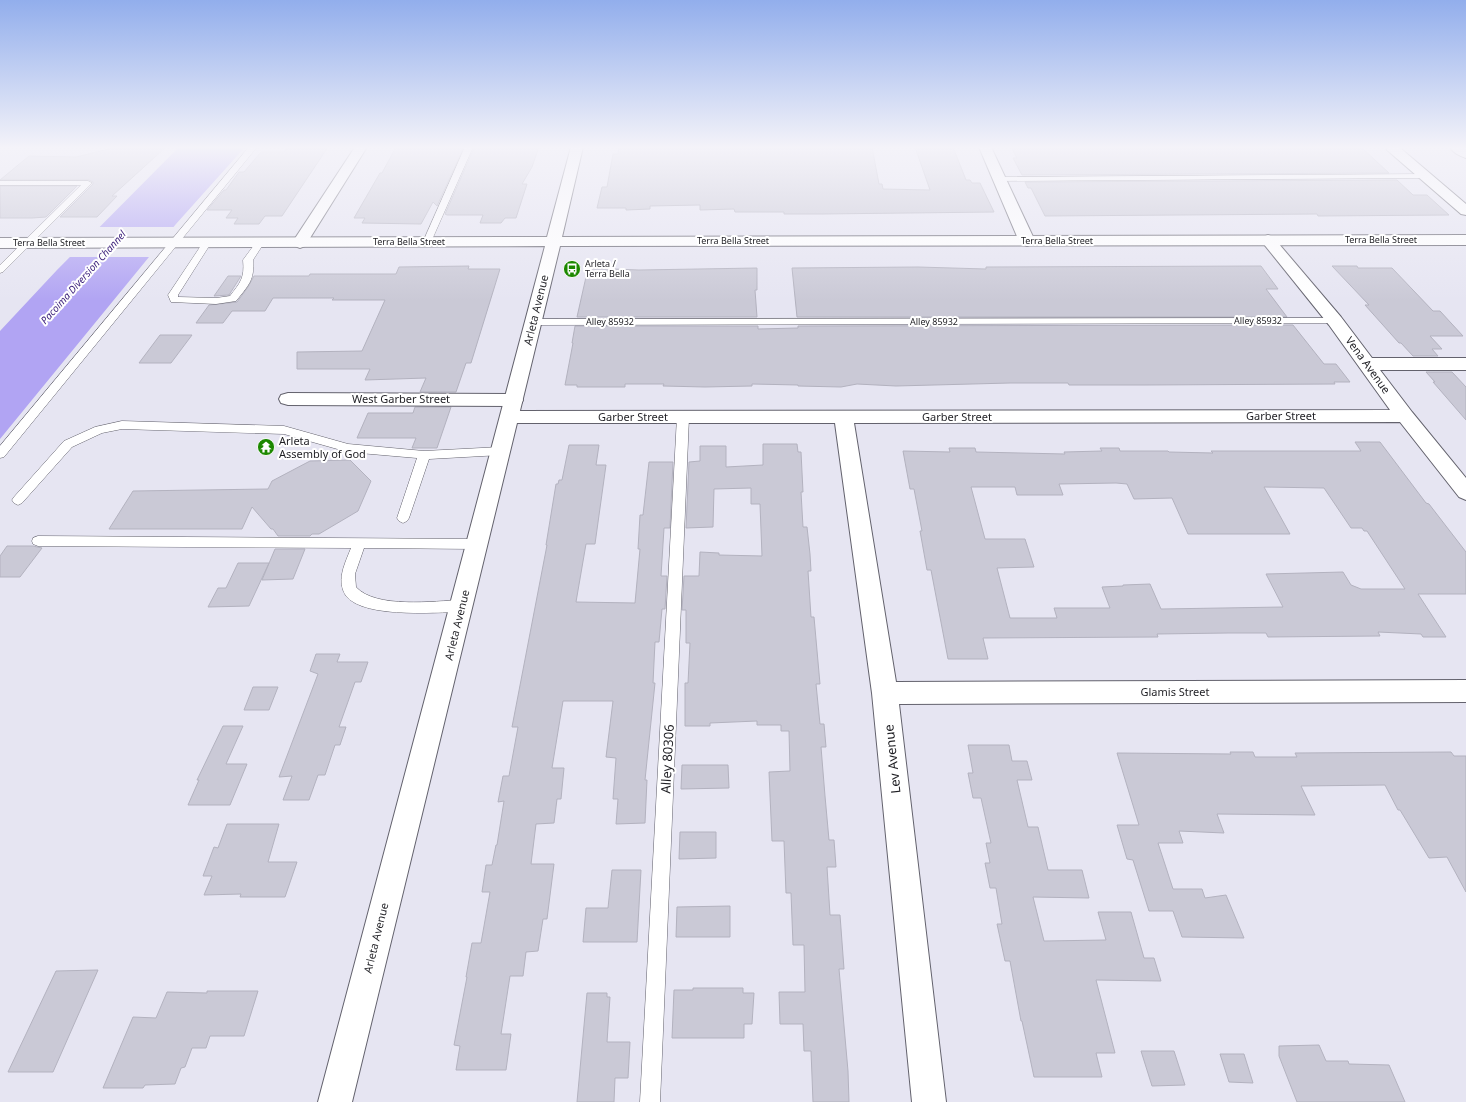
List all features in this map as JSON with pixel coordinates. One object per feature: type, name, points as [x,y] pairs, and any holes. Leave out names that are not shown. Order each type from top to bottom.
[{"type":"main road","points":[[300,243],[328,198]]},
{"type":"main road","name":"Arleta Avenue","points":[[335,1102],[534,322],[564,198]]},
{"type":"main road","points":[[1008,198],[1027,241]]},
{"type":"main road","points":[[1452,198],[1466,210]]},
{"type":"main road","name":"Vena Avenue","points":[[1268,240],[1335,321],[1368,364],[1404,416],[1466,492]]},
{"type":"main road","name":"Terra Bella Street","points":[[0,243],[1466,240]]},
{"type":"main road","points":[[1368,364],[1466,364]]},
{"type":"main road","name":"West Garber Street","points":[[288,399],[512,408]]},
{"type":"main road","name":"Garber Street","points":[[512,408],[683,417],[1404,416]]},
{"type":"main road","name":"Lev Avenue","points":[[844,417],[885,693],[929,1102]]},
{"type":"main road","name":"Glamis Street","points":[[885,693],[1466,691]]},
{"type":"lane","points":[[0,270],[72,198]]},
{"type":"lane","points":[[0,454],[169,243],[208,198]]},
{"type":"lane","points":[[427,242],[446,198]]},
{"type":"lane","points":[[207,243],[173,295],[174,300],[216,301],[233,299],[247,280],[249,271],[248,260],[260,243]]},
{"type":"lane","name":"Alley 85932","points":[[534,322],[1335,321]]},
{"type":"lane","name":"Alley 80306","points":[[650,1102],[683,417]]},
{"type":"lane","points":[[18,500],[68,444],[99,430],[122,425],[284,430],[348,448],[424,455],[501,451]]},
{"type":"lane","points":[[403,518],[424,455]]},
{"type":"lane","points":[[38,541],[477,544]]},
{"type":"lane","points":[[359,543],[348,574],[349,590],[358,598],[377,604],[401,606],[462,606]]},
{"type":"water","name":"Pacoima Diversion Channel","points":[[128,198],[199,198],[176,224],[0,439],[0,331],[57,270]]},
{"type":"pier","points":[[98,227],[176,227],[152,257],[68,257]]},
{"type":"building","points":[[0,198],[65,198],[46,217],[0,218]]},
{"type":"building","points":[[79,198],[115,198],[97,217],[60,217]]},
{"type":"building","points":[[217,198],[294,198],[282,216],[265,216],[259,224],[234,224],[238,218],[226,218],[232,210],[207,210]]},
{"type":"building","points":[[365,198],[440,198],[437,206],[433,202],[421,224],[362,223],[365,218],[354,218]]},
{"type":"building","points":[[452,198],[522,198],[516,218],[505,218],[501,223],[480,223],[483,215],[445,214]]},
{"type":"building","points":[[599,198],[987,198],[994,212],[784,214],[784,212],[735,212],[734,209],[700,210],[700,205],[650,206],[650,209],[626,210],[626,208],[597,208]]},
{"type":"building","points":[[1036,198],[1431,198],[1449,215],[1318,216],[1317,214],[1045,216]]},
{"type":"building","points":[[469,266],[468,269],[500,269],[471,363],[466,363],[456,392],[420,392],[426,378],[365,380],[370,369],[297,369],[297,352],[362,351],[385,300],[273,298],[265,311],[232,311],[223,323],[196,323],[209,305],[237,302],[254,276],[309,276],[310,274],[396,274],[399,267]]},
{"type":"building","points":[[1261,266],[1278,289],[1266,289],[1287,317],[797,317],[792,268],[918,267],[986,269],[986,267]]},
{"type":"building","points":[[1332,266],[1392,268],[1433,311],[1440,311],[1463,336],[1430,336],[1442,349],[1432,349],[1438,356],[1413,356],[1401,343],[1399,343],[1365,305],[1369,305]]},
{"type":"building","points":[[588,268],[639,270],[757,268],[757,290],[755,290],[757,317],[577,317]]},
{"type":"building","points":[[228,276],[241,276],[229,295],[214,296]]},
{"type":"building","points":[[1293,325],[1324,364],[1336,364],[1350,382],[1334,382],[1335,384],[1144,385],[1010,383],[896,386],[857,384],[841,387],[752,384],[752,386],[705,387],[663,386],[664,384],[625,384],[625,387],[577,387],[577,385],[565,385],[575,326],[758,326],[758,329],[798,328],[798,326]]},
{"type":"building","points":[[160,335],[192,335],[171,363],[139,363]]},
{"type":"building","points":[[1426,372],[1452,372],[1466,387],[1466,420],[1433,382],[1435,382]]},
{"type":"building","points":[[415,407],[451,407],[437,448],[412,448],[416,438],[357,438],[368,413],[413,413]]},
{"type":"building","points":[[1355,442],[1380,442],[1426,503],[1429,504],[1466,552],[1466,594],[1418,594],[1446,637],[1423,637],[1421,634],[1378,632],[1380,636],[1268,637],[1266,633],[1228,633],[1157,634],[1158,637],[983,638],[988,659],[948,659],[931,570],[927,570],[920,531],[922,531],[914,489],[910,489],[903,451],[950,452],[949,448],[975,448],[976,452],[1065,454],[1064,452],[1102,451],[1100,448],[1119,448],[1120,451],[1213,453],[1211,451],[1361,451]],"holes":[[[1059,484],[1127,484],[1134,499],[1172,498],[1188,534],[1290,534],[1264,487],[1324,488],[1351,528],[1362,528],[1364,531],[1367,531],[1405,589],[1361,589],[1351,585],[1343,572],[1266,574],[1283,607],[1161,609],[1150,584],[1123,585],[1102,587],[1110,608],[1054,608],[1057,618],[1010,618],[997,568],[1034,567],[1025,539],[985,539],[971,487],[1015,487],[1017,495],[1063,495]]]},
{"type":"building","points":[[763,444],[797,444],[798,452],[801,452],[803,527],[807,527],[810,554],[811,571],[808,571],[811,617],[814,617],[820,684],[816,684],[820,724],[824,724],[826,747],[821,747],[825,796],[829,840],[834,840],[836,867],[827,867],[830,915],[840,915],[844,969],[839,969],[848,1071],[849,1102],[813,1102],[811,1051],[804,1051],[803,1024],[780,1024],[779,992],[805,992],[804,945],[793,945],[791,893],[786,893],[784,841],[772,841],[769,772],[790,771],[789,731],[781,731],[781,725],[757,725],[757,721],[710,723],[710,726],[685,726],[685,683],[688,683],[690,643],[686,643],[686,610],[682,610],[684,576],[699,576],[700,552],[719,553],[719,555],[762,556],[760,504],[751,504],[751,488],[714,489],[713,527],[686,528],[689,462],[700,461],[700,446],[726,446],[726,467],[763,465]]},
{"type":"building","points":[[569,445],[599,445],[596,465],[606,465],[595,544],[586,544],[576,602],[635,603],[640,549],[638,549],[640,515],[643,515],[649,462],[673,462],[670,528],[664,528],[661,576],[667,576],[665,609],[662,609],[659,642],[655,642],[653,683],[655,683],[645,780],[647,780],[645,823],[616,824],[618,799],[613,799],[616,758],[606,757],[613,701],[563,701],[552,768],[564,768],[561,799],[557,799],[554,823],[536,824],[531,864],[554,864],[547,919],[543,919],[538,951],[526,952],[523,976],[510,976],[501,1034],[511,1034],[506,1070],[456,1070],[460,1046],[454,1045],[472,943],[481,943],[490,892],[482,892],[486,865],[492,865],[497,845],[504,801],[498,802],[503,776],[509,776],[518,727],[512,727],[547,545],[556,484],[558,484],[559,480],[562,480]]},
{"type":"building","points":[[350,460],[371,481],[358,511],[319,534],[312,534],[310,536],[278,536],[252,507],[242,529],[109,529],[133,491],[268,489],[272,481],[310,461]]},
{"type":"building","points":[[7,546],[33,546],[42,548],[20,577],[0,577],[0,556]]},
{"type":"building","points":[[275,549],[305,549],[293,579],[262,580]]},
{"type":"building","points":[[238,563],[269,563],[249,606],[208,607],[218,588],[226,588]]},
{"type":"building","points":[[316,654],[340,654],[337,662],[368,662],[361,682],[355,682],[339,727],[346,727],[340,745],[335,745],[325,775],[318,775],[309,800],[283,800],[292,776],[279,777],[318,674],[310,671]]},
{"type":"building","points":[[253,687],[278,687],[269,710],[244,710]]},
{"type":"building","points":[[223,726],[243,726],[226,764],[247,764],[230,805],[188,805],[199,780],[197,780]]},
{"type":"building","points":[[968,745],[1009,745],[1012,761],[1027,761],[1032,780],[1017,780],[1028,827],[1038,827],[1048,870],[1082,870],[1089,898],[1033,897],[1044,941],[1106,940],[1098,912],[1131,912],[1144,958],[1154,958],[1161,981],[1096,980],[1115,1053],[1096,1053],[1102,1077],[1034,1077],[1021,1021],[1010,961],[1005,961],[997,924],[1002,924],[996,888],[990,888],[985,863],[990,863],[986,843],[991,843],[981,798],[973,798],[968,773],[973,773]]},
{"type":"building","points":[[1230,752],[1253,752],[1255,757],[1297,757],[1295,753],[1451,752],[1454,756],[1466,756],[1466,892],[1447,857],[1429,858],[1400,810],[1398,810],[1385,785],[1301,786],[1315,815],[1217,814],[1224,833],[1179,831],[1183,843],[1158,843],[1173,889],[1202,889],[1205,898],[1226,895],[1244,938],[1182,937],[1173,911],[1149,911],[1133,860],[1127,859],[1117,825],[1139,825],[1117,753],[1231,754]]},
{"type":"building","points":[[682,765],[728,765],[729,788],[681,789]]},
{"type":"building","points":[[227,824],[279,824],[268,862],[297,862],[285,897],[240,897],[241,894],[204,895],[212,876],[203,876],[214,847],[218,848]]},
{"type":"building","points":[[680,832],[716,832],[716,858],[679,859]]},
{"type":"building","points":[[612,870],[641,870],[637,942],[583,942],[586,908],[608,908]]},
{"type":"building","points":[[730,906],[730,937],[676,937],[677,907]]},
{"type":"building","points":[[98,970],[53,1072],[8,1072],[56,971]]},
{"type":"building","points":[[693,988],[743,988],[743,993],[754,993],[752,1024],[744,1024],[744,1038],[672,1038],[674,990],[693,990]]},
{"type":"building","points":[[207,991],[258,991],[244,1036],[210,1036],[206,1048],[192,1048],[185,1067],[181,1068],[175,1084],[145,1085],[143,1088],[103,1088],[133,1017],[156,1018],[167,992],[207,993]]},
{"type":"building","points":[[587,993],[607,993],[607,997],[610,997],[607,1042],[630,1042],[628,1078],[615,1078],[614,1102],[577,1102]]},
{"type":"building","points":[[1319,1045],[1326,1061],[1348,1061],[1349,1064],[1389,1065],[1405,1102],[1297,1102],[1279,1056],[1279,1046]]},
{"type":"building","points":[[1141,1051],[1174,1051],[1185,1085],[1152,1086]]},
{"type":"building","points":[[1220,1054],[1244,1054],[1253,1083],[1229,1082]]},
{"type":"place","name":"Arleta / Terra Bella","points":[[572,269]]},
{"type":"place","name":"Arleta Assembly of God","points":[[266,447]]}]
